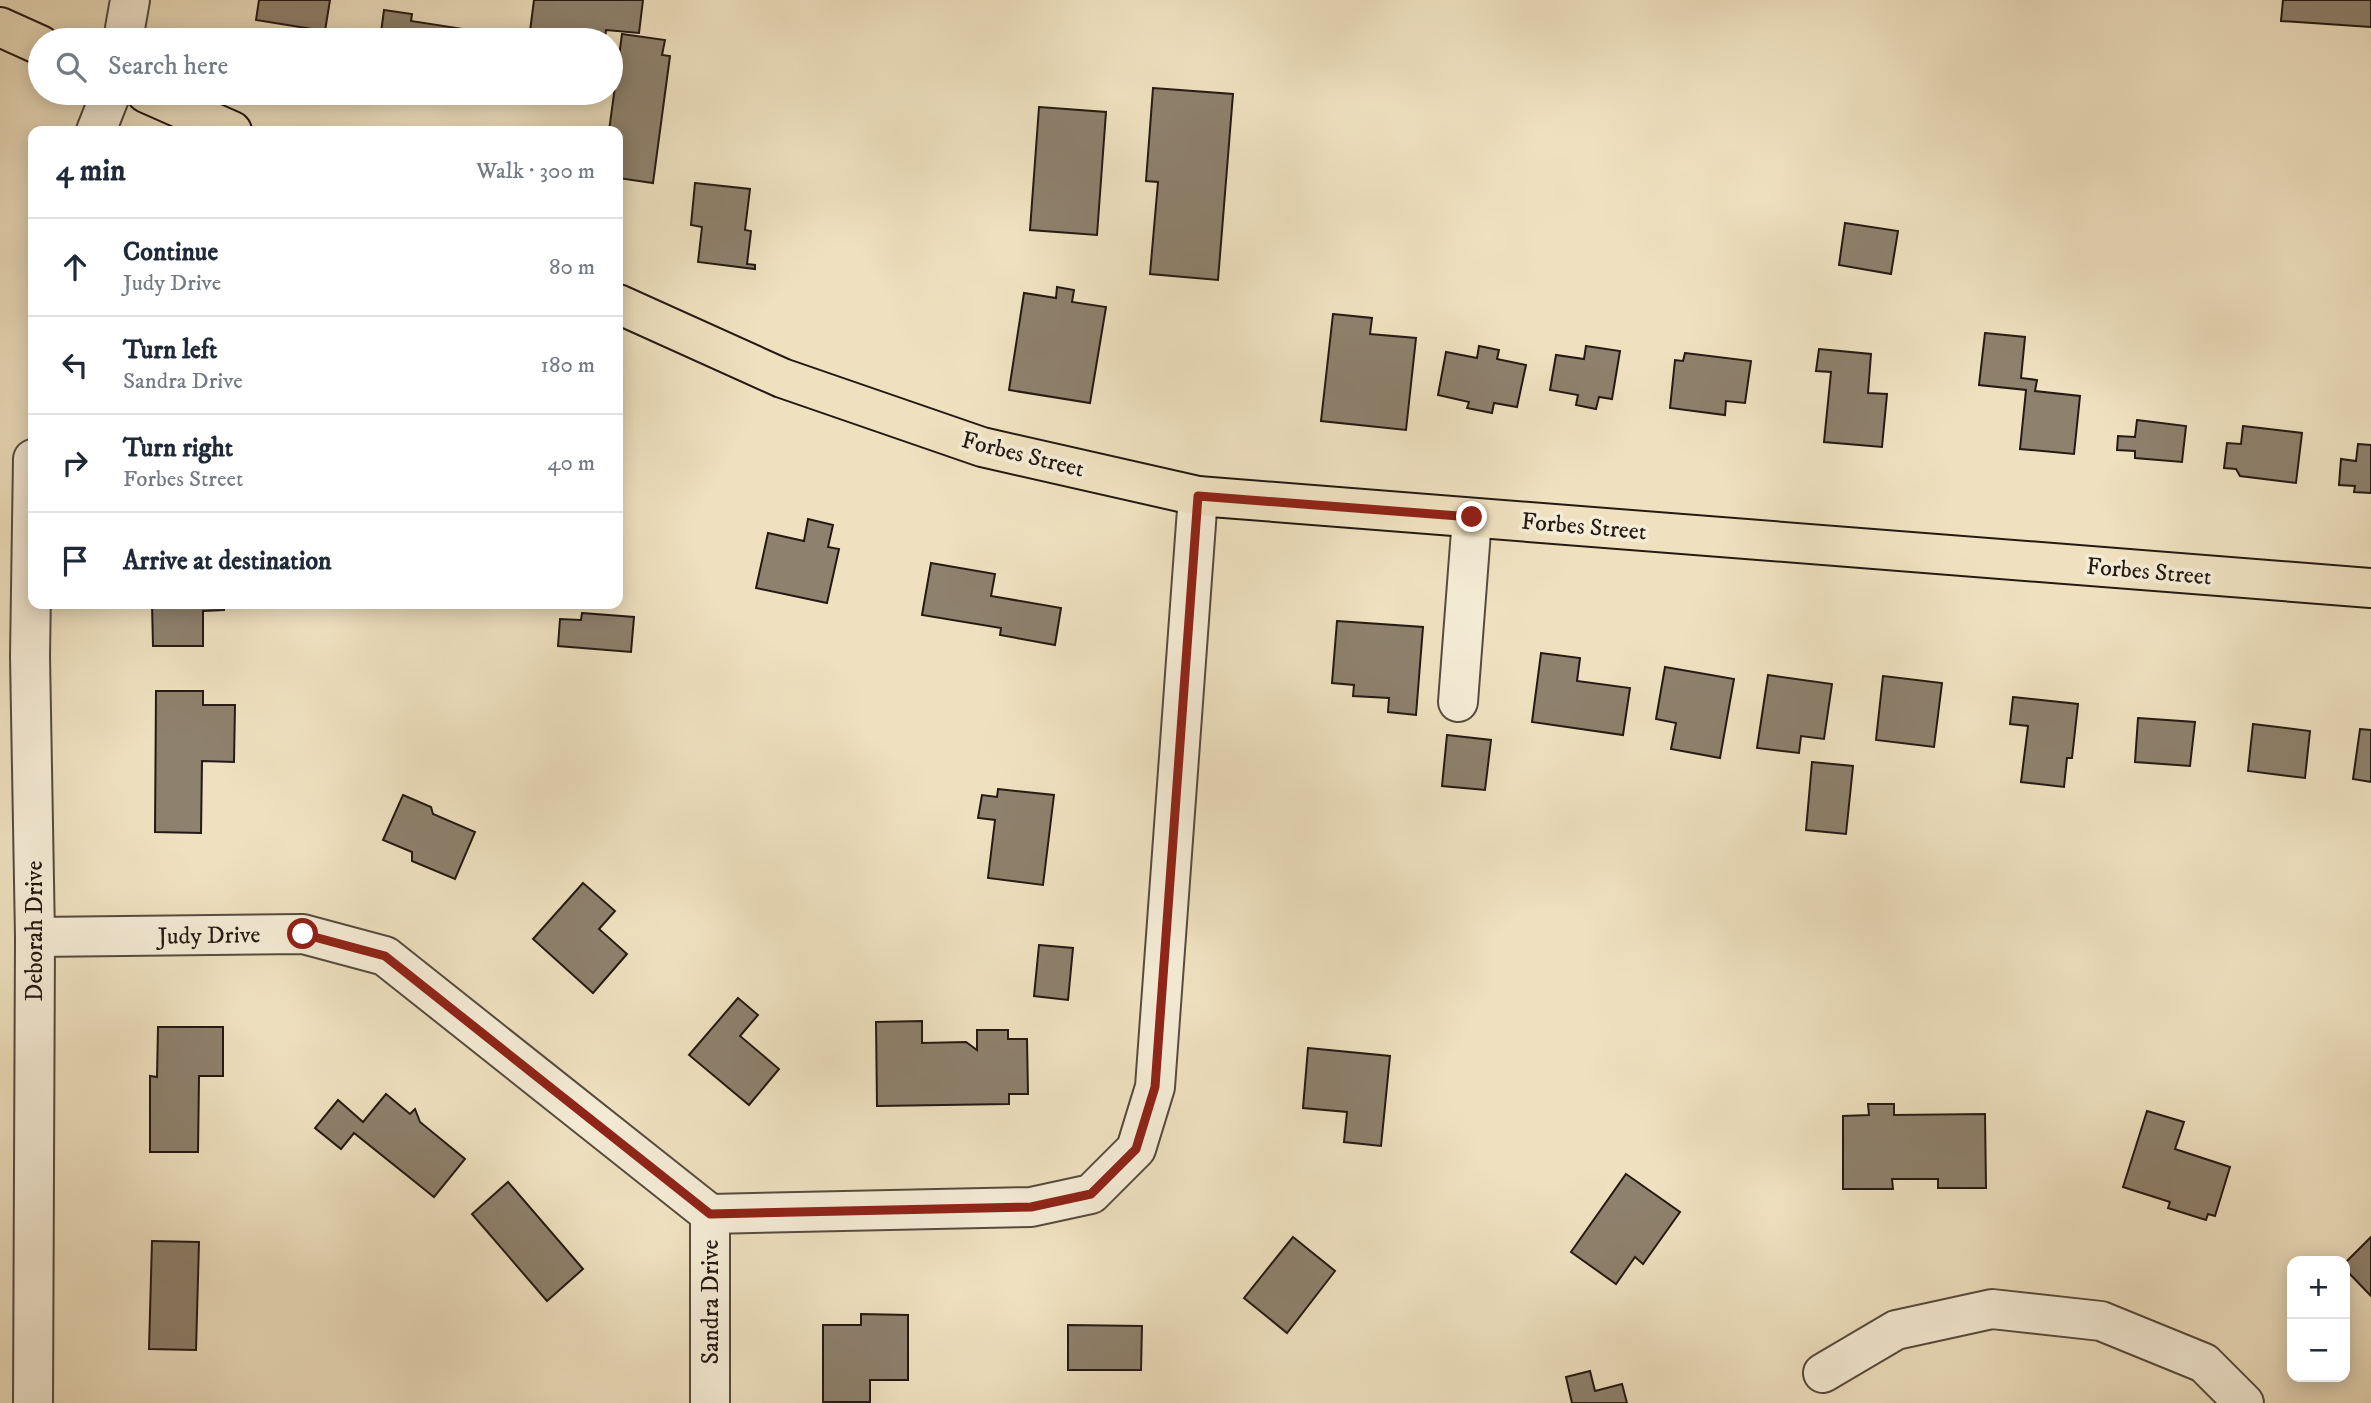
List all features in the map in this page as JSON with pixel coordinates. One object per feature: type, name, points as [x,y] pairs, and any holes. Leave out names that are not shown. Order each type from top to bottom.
[{"type":"main road","points":[[0,27],[28,40]]},
{"type":"main road","points":[[173,105],[221,126]]},
{"type":"main road","name":"Forbes Street","points":[[623,306],[782,378],[982,447],[1198,496],[2371,588]]},
{"type":"street","points":[[125,28],[130,0]]},
{"type":"street","points":[[98,126],[106,105]]},
{"type":"street","name":"Sandra Drive","points":[[710,1403],[710,1214],[1031,1207],[1091,1194],[1136,1149],[1155,1087],[1198,496]]},
{"type":"street","name":"Deborah Drive","points":[[28,514],[15,656],[35,937],[33,1403]]},
{"type":"street","points":[[1458,702],[1472,517]]},
{"type":"street","name":"Judy Drive","points":[[35,937],[303,934],[385,956],[710,1214]]},
{"type":"street","points":[[1823,1373],[1896,1330],[1992,1309],[2101,1321],[2204,1363],[2244,1403]]},
{"type":"building","points":[[259,0],[330,0],[325,28],[306,28],[256,20]]},
{"type":"building","points":[[534,0],[643,0],[639,33],[623,32],[623,28],[530,28]]},
{"type":"building","points":[[2283,0],[2371,0],[2371,27],[2281,21]]},
{"type":"building","points":[[384,10],[412,14],[411,21],[456,28],[382,28]]},
{"type":"building","points":[[623,34],[665,40],[662,55],[670,56],[653,183],[623,179],[623,126],[610,126],[612,105],[623,105]]},
{"type":"building","points":[[1153,88],[1233,94],[1218,280],[1150,274],[1158,182],[1146,181]]},
{"type":"building","points":[[1039,107],[1106,112],[1097,235],[1030,230]]},
{"type":"building","points":[[695,183],[750,189],[745,230],[751,231],[747,264],[755,265],[755,269],[698,262],[702,227],[691,225]]},
{"type":"building","points":[[1845,223],[1898,231],[1891,274],[1839,265]]},
{"type":"building","points":[[1057,287],[1074,290],[1072,302],[1106,307],[1090,403],[1009,390],[1024,293],[1056,298]]},
{"type":"building","points":[[1333,314],[1372,318],[1370,334],[1416,338],[1406,430],[1321,421]]},
{"type":"building","points":[[1985,333],[2025,337],[2021,378],[2037,380],[2035,391],[2080,396],[2074,454],[2020,449],[2026,390],[1979,385]]},
{"type":"building","points":[[1479,346],[1499,350],[1497,359],[1526,365],[1517,407],[1494,403],[1492,413],[1467,408],[1469,402],[1438,395],[1446,352],[1477,358]]},
{"type":"building","points":[[1586,346],[1620,351],[1612,399],[1599,397],[1596,409],[1576,405],[1578,395],[1550,390],[1556,355],[1584,359]]},
{"type":"building","points":[[1819,349],[1871,354],[1868,393],[1887,394],[1882,447],[1824,442],[1831,372],[1816,371]]},
{"type":"building","points":[[1685,353],[1751,361],[1745,403],[1726,401],[1725,415],[1670,408],[1675,360],[1683,361]]},
{"type":"building","points":[[2137,420],[2186,426],[2182,462],[2135,458],[2135,451],[2117,450],[2118,436],[2135,437]]},
{"type":"building","points":[[2243,426],[2302,433],[2296,483],[2240,476],[2236,469],[2224,468],[2227,443],[2241,444]]},
{"type":"building","points":[[2358,444],[2371,445],[2371,493],[2354,492],[2355,486],[2339,485],[2341,459],[2356,461]]},
{"type":"building","points":[[808,519],[833,525],[828,547],[839,549],[827,603],[756,588],[768,533],[804,541]]},
{"type":"building","points":[[931,563],[995,574],[991,596],[1061,608],[1055,645],[1000,635],[1001,628],[922,615]]},
{"type":"building","points":[[152,609],[224,609],[203,611],[203,646],[153,646]]},
{"type":"building","points":[[582,613],[634,617],[631,652],[558,646],[560,619],[581,620]]},
{"type":"building","points":[[1337,621],[1423,627],[1416,715],[1388,712],[1389,698],[1353,696],[1354,685],[1332,683]]},
{"type":"building","points":[[1541,653],[1580,658],[1577,681],[1630,688],[1623,735],[1532,722]]},
{"type":"building","points":[[1665,667],[1734,679],[1720,758],[1671,749],[1676,723],[1656,719]]},
{"type":"building","points":[[1768,675],[1832,684],[1824,739],[1801,736],[1799,753],[1757,748]]},
{"type":"building","points":[[1883,676],[1942,683],[1934,747],[1876,740]]},
{"type":"building","points":[[156,691],[203,691],[203,705],[235,705],[234,762],[202,761],[201,833],[155,832]]},
{"type":"building","points":[[2013,697],[2078,704],[2072,758],[2067,758],[2064,787],[2021,782],[2028,726],[2010,724]]},
{"type":"building","points":[[2138,718],[2195,722],[2190,766],[2135,762]]},
{"type":"building","points":[[2253,724],[2310,731],[2305,778],[2248,771]]},
{"type":"building","points":[[2360,729],[2371,730],[2371,782],[2353,779]]},
{"type":"building","points":[[1447,735],[1491,740],[1485,790],[1442,786]]},
{"type":"building","points":[[1812,762],[1853,766],[1846,834],[1806,830]]},
{"type":"building","points":[[998,789],[1054,795],[1043,885],[988,878],[995,820],[978,818],[982,795],[997,797]]},
{"type":"building","points":[[403,795],[431,807],[433,814],[475,832],[455,879],[412,861],[412,852],[383,840]]},
{"type":"building","points":[[583,883],[615,911],[599,929],[627,954],[593,993],[533,939]]},
{"type":"building","points":[[1039,945],[1073,948],[1068,1000],[1034,996]]},
{"type":"building","points":[[738,998],[758,1015],[740,1036],[779,1069],[749,1105],[689,1055]]},
{"type":"building","points":[[922,1021],[922,1043],[966,1042],[977,1050],[977,1030],[1008,1030],[1008,1039],[1027,1039],[1028,1094],[1009,1094],[1009,1104],[877,1106],[876,1022]]},
{"type":"building","points":[[158,1027],[223,1027],[223,1076],[199,1076],[198,1152],[150,1152],[150,1076],[157,1077]]},
{"type":"building","points":[[1308,1048],[1390,1056],[1381,1146],[1344,1142],[1347,1112],[1303,1108]]},
{"type":"building","points":[[386,1094],[410,1114],[415,1109],[420,1122],[465,1159],[434,1197],[354,1133],[341,1149],[315,1128],[338,1100],[363,1122]]},
{"type":"building","points":[[1868,1104],[1894,1104],[1894,1115],[1985,1114],[1986,1188],[1938,1188],[1938,1179],[1892,1179],[1893,1189],[1843,1189],[1843,1116],[1869,1115]]},
{"type":"building","points":[[2147,1111],[2184,1122],[2175,1149],[2230,1167],[2215,1216],[2208,1214],[2206,1220],[2168,1208],[2170,1202],[2123,1187]]},
{"type":"building","points":[[1626,1174],[1680,1212],[1643,1264],[1635,1257],[1616,1284],[1571,1252]]},
{"type":"building","points":[[508,1182],[583,1269],[547,1301],[472,1214]]},
{"type":"building","points":[[1293,1237],[1335,1271],[1287,1333],[1244,1298]]},
{"type":"building","points":[[2371,1237],[2371,1296],[2350,1274],[2350,1258]]},
{"type":"building","points":[[152,1241],[199,1242],[196,1350],[149,1349]]},
{"type":"building","points":[[861,1314],[908,1315],[908,1380],[870,1380],[870,1402],[823,1402],[823,1325],[861,1325]]},
{"type":"building","points":[[1068,1325],[1142,1326],[1141,1370],[1068,1370]]},
{"type":"building","points":[[1590,1371],[1595,1391],[1622,1384],[1627,1403],[1572,1403],[1566,1377]]},
{"type":"route","points":[[303,934],[385,956],[710,1214],[1031,1207],[1091,1194],[1136,1149],[1155,1087],[1198,496],[1472,517]]}]
